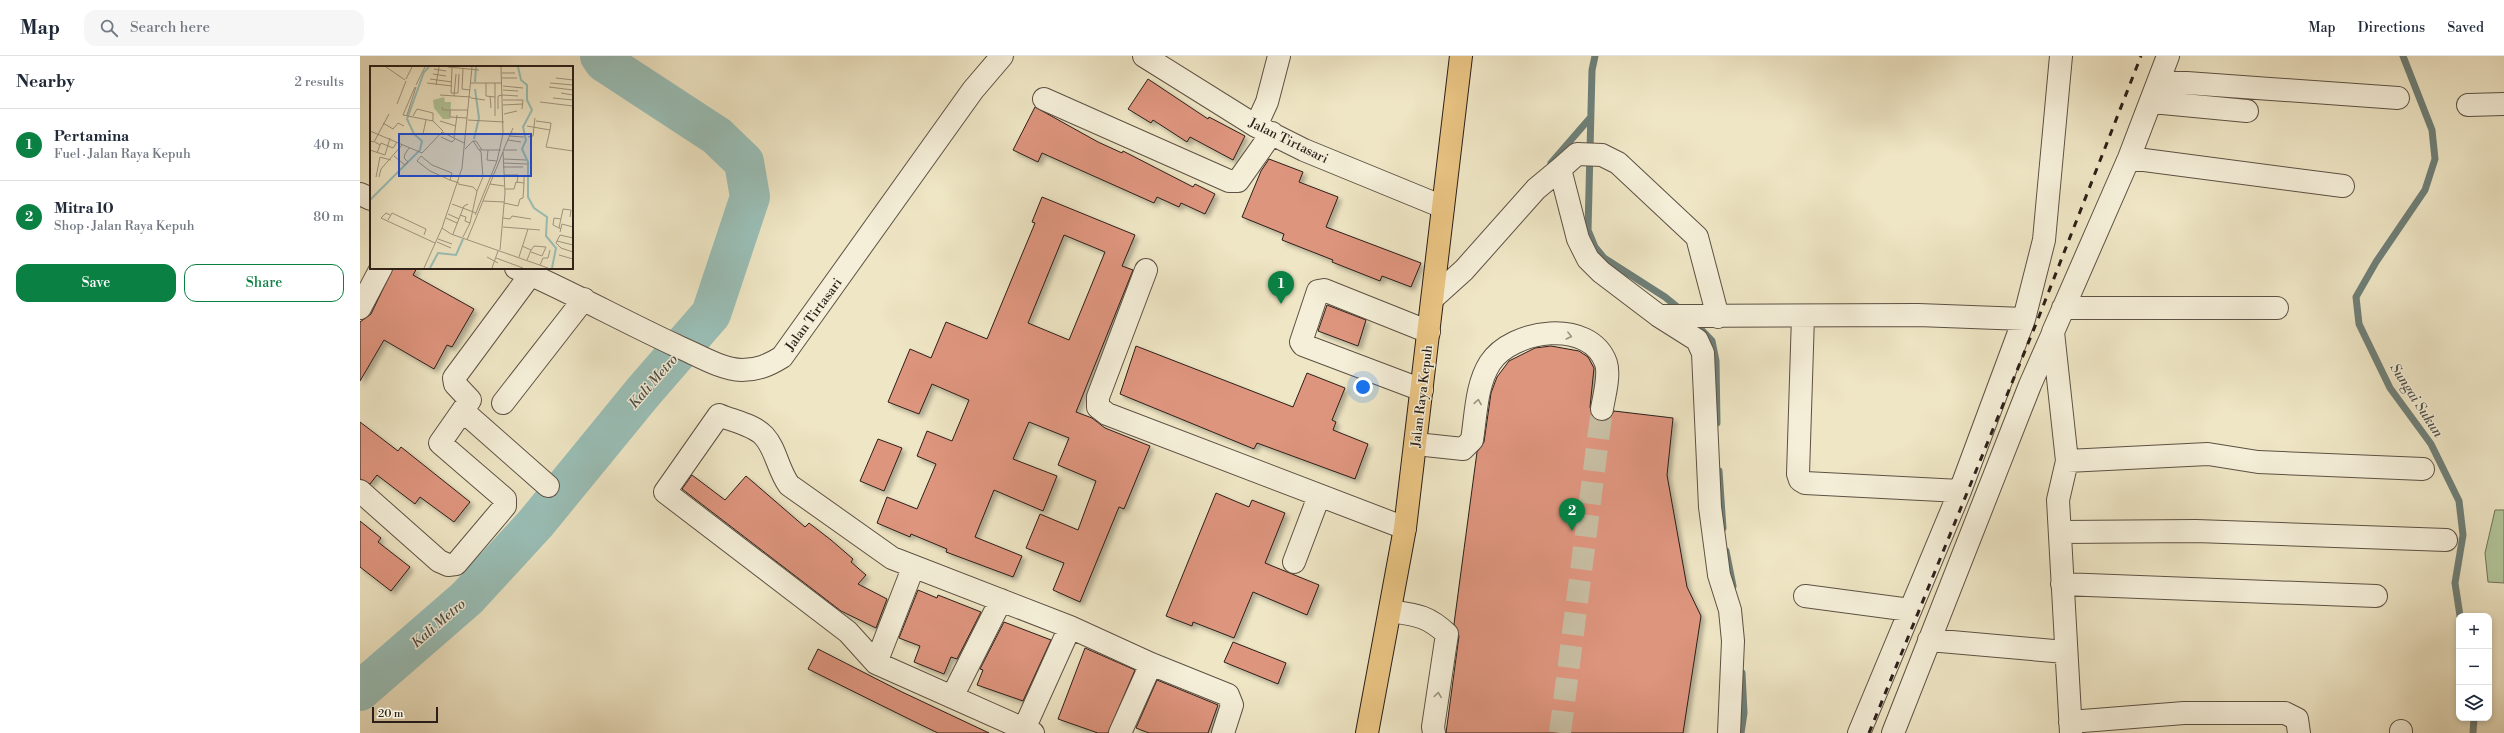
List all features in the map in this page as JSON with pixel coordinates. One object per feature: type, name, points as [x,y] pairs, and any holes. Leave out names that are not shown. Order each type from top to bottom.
[{"type":"main road","name":"Jalan Raya Kepuh","points":[[1367,733],[1391,611],[1405,528],[1461,56]]},
{"type":"street","name":"Jalan Tirtasari","points":[[524,271],[640,328],[720,365],[742,370],[765,367],[782,357],[973,90],[1002,56]]},
{"type":"street","name":"Jalan Tirtasari","points":[[1144,56],[1264,129],[1304,150],[1443,207]]},
{"type":"street","points":[[1044,99],[1229,181],[1238,181],[1245,174],[1264,129],[1279,56]]},
{"type":"street","points":[[1858,733],[1960,491],[2024,319],[2046,229],[2061,56]]},
{"type":"street","points":[[1893,733],[2030,385],[2130,158],[2168,56]]},
{"type":"street","points":[[2159,81],[2398,98]]},
{"type":"street","points":[[2152,102],[2247,111]]},
{"type":"street","points":[[2468,105],[2504,104]]},
{"type":"street","points":[[1433,298],[1464,270],[1536,189],[1571,159],[1580,154],[1602,155],[1618,163],[1697,237],[1712,316]]},
{"type":"street","points":[[2130,158],[2343,186]]},
{"type":"street","points":[[1560,169],[1578,239],[1588,259],[1601,272],[1659,316],[1697,340],[1703,353],[1710,507],[1719,575],[1730,610],[1733,641],[1729,733]]},
{"type":"street","points":[[360,194],[370,199]]},
{"type":"street","points":[[360,308],[380,269]]},
{"type":"street","points":[[1146,270],[1098,397],[1098,407],[1107,414],[1405,528]]},
{"type":"street","points":[[360,491],[439,561],[448,565],[456,564],[506,502],[440,443],[470,400],[455,384],[454,378],[524,271]]},
{"type":"street","points":[[1422,390],[1303,345],[1301,342],[1318,292],[1324,290],[1429,332]]},
{"type":"street","points":[[503,403],[584,300]]},
{"type":"street","points":[[2063,308],[2277,308]]},
{"type":"street","points":[[1659,316],[1967,316],[2024,319]]},
{"type":"street","points":[[1803,316],[1798,468],[1800,480],[1805,483],[1960,491]]},
{"type":"street","points":[[2054,332],[2067,461],[2058,500],[2061,532],[2065,652],[2070,728],[2184,713],[2285,713],[2297,719],[2299,733]]},
{"type":"street","points":[[1416,444],[1463,449],[1472,440],[1483,376],[1491,362],[1499,353],[1518,340],[1537,334],[1567,335],[1583,340],[1599,350],[1607,367],[1602,409]]},
{"type":"street","points":[[463,412],[548,486]]},
{"type":"street","points":[[1070,627],[1028,731],[876,663],[848,632],[665,492],[719,416],[757,430],[764,436],[782,476],[789,485],[892,558],[913,568],[1070,627],[1151,664],[1228,695],[1232,705],[1223,733]]},
{"type":"street","points":[[2067,461],[2208,454],[2258,462],[2423,470]]},
{"type":"street","points":[[1294,562],[1319,496]]},
{"type":"street","points":[[2061,532],[2196,531],[2446,540]]},
{"type":"street","points":[[876,663],[913,568]]},
{"type":"street","points":[[2062,584],[2376,596]]},
{"type":"street","points":[[1805,596],[1910,610]]},
{"type":"street","points":[[952,697],[1001,600]]},
{"type":"street","points":[[1391,611],[1422,616],[1433,621],[1447,634],[1433,727],[1434,733]]},
{"type":"street","points":[[1930,640],[2065,652]]},
{"type":"street","points":[[1120,733],[1151,664]]},
{"type":"green space","points":[[2495,510],[2504,510],[2504,583],[2488,582],[2485,553]]},
{"type":"building","points":[[1148,79],[1208,119],[1209,117],[1245,136],[1233,160],[1190,137],[1187,142],[1153,120],[1151,123],[1128,109]]},
{"type":"building","points":[[1035,107],[1098,142],[1122,153],[1123,151],[1193,187],[1195,184],[1215,194],[1205,214],[1181,203],[1179,207],[1157,197],[1154,203],[1042,153],[1038,162],[1013,150]]},
{"type":"building","points":[[1269,159],[1303,172],[1299,182],[1338,197],[1326,227],[1421,263],[1411,287],[1382,276],[1380,281],[1332,262],[1333,260],[1282,240],[1284,234],[1242,217],[1261,171]]},
{"type":"building","points":[[1042,197],[1135,235],[1122,266],[1133,270],[1076,412],[1092,418],[1105,428],[1150,446],[1124,509],[1119,507],[1080,602],[1053,590],[1064,563],[1026,548],[1040,514],[1078,530],[1096,481],[1058,465],[1069,438],[1029,422],[1013,459],[1057,476],[1043,511],[994,490],[975,537],[1022,556],[1013,577],[946,552],[947,549],[911,534],[910,537],[877,523],[887,497],[917,509],[936,464],[917,456],[927,431],[952,441],[969,400],[932,384],[919,414],[888,402],[910,349],[931,358],[946,322],[987,339],[1035,223],[1032,222]],"holes":[[[1064,235],[1105,252],[1069,340],[1028,323]]]},
{"type":"building","points":[[393,269],[416,269],[413,275],[474,309],[452,347],[447,345],[434,369],[384,340],[360,381],[360,322],[371,314]]},
{"type":"building","points":[[1327,305],[1366,320],[1358,346],[1318,331]]},
{"type":"building","points":[[1136,346],[1293,407],[1307,373],[1345,388],[1332,420],[1336,422],[1333,430],[1368,444],[1355,479],[1257,443],[1254,449],[1120,394]]},
{"type":"building","points":[[1551,346],[1579,351],[1588,357],[1594,368],[1590,407],[1594,419],[1607,421],[1614,411],[1673,418],[1667,475],[1687,587],[1701,616],[1683,733],[1446,733],[1459,636],[1454,624],[1477,452],[1484,442],[1491,393],[1497,377],[1509,361],[1535,348]]},
{"type":"building","points":[[360,422],[398,451],[401,447],[470,502],[454,522],[420,497],[415,504],[377,475],[370,484],[360,479]]},
{"type":"building","points":[[878,439],[902,448],[884,491],[860,481]]},
{"type":"building","points":[[692,475],[725,500],[746,476],[805,527],[809,523],[831,540],[853,559],[851,562],[866,575],[858,584],[887,599],[876,628],[841,611],[682,489]]},
{"type":"building","points":[[1216,493],[1249,507],[1252,500],[1285,513],[1265,563],[1319,585],[1307,615],[1253,592],[1234,638],[1193,622],[1192,626],[1166,616]]},
{"type":"building","points":[[360,521],[381,538],[378,542],[410,567],[391,591],[360,567]]},
{"type":"building","points":[[918,590],[937,598],[938,595],[981,612],[957,659],[951,657],[944,674],[914,662],[920,646],[899,638]]},
{"type":"building","points":[[1004,622],[1051,640],[1023,701],[977,685],[983,670],[980,669]]},
{"type":"building","points":[[1233,642],[1286,663],[1278,684],[1224,662]]},
{"type":"building","points":[[1085,648],[1135,670],[1108,733],[1098,733],[1058,719]]},
{"type":"building","points":[[818,649],[902,692],[989,733],[938,733],[911,720],[808,669]]},
{"type":"building","points":[[1157,680],[1218,705],[1208,733],[1149,733],[1136,728]]},
{"type":"waterway","name":"Kali Metro","points":[[360,691],[467,598],[536,523],[644,391],[711,314],[750,197],[744,162],[717,136],[604,62],[600,56]]},
{"type":"waterway","points":[[1595,56],[1592,70],[1588,230],[1595,247],[1604,258],[1665,297],[1681,310]]},
{"type":"waterway","name":"Sungai Sukun","points":[[2403,56],[2432,130],[2435,159],[2425,190],[2376,262],[2356,297],[2359,324],[2390,388],[2431,444],[2459,501],[2463,535],[2455,583],[2460,613]]},
{"type":"waterway","points":[[1551,163],[1590,118]]},
{"type":"waterway","points":[[1693,321],[1712,341],[1716,361],[1717,423]]},
{"type":"waterway","points":[[1719,471],[1723,528]]},
{"type":"waterway","points":[[1726,551],[1733,586]]},
{"type":"waterway","points":[[1741,733],[1744,713],[1742,673]]},
{"type":"waterway","name":"Sungai Sukun","points":[[2473,733],[2474,721]]},
{"type":"tunnel","points":[[1560,733],[1602,409]]},
{"type":"railway","points":[[1869,733],[2038,319],[2141,56]]},
{"type":"place","name":"Pertamina","points":[[1281,304]]},
{"type":"place","name":"Mitra 10","points":[[1572,531]]}]
